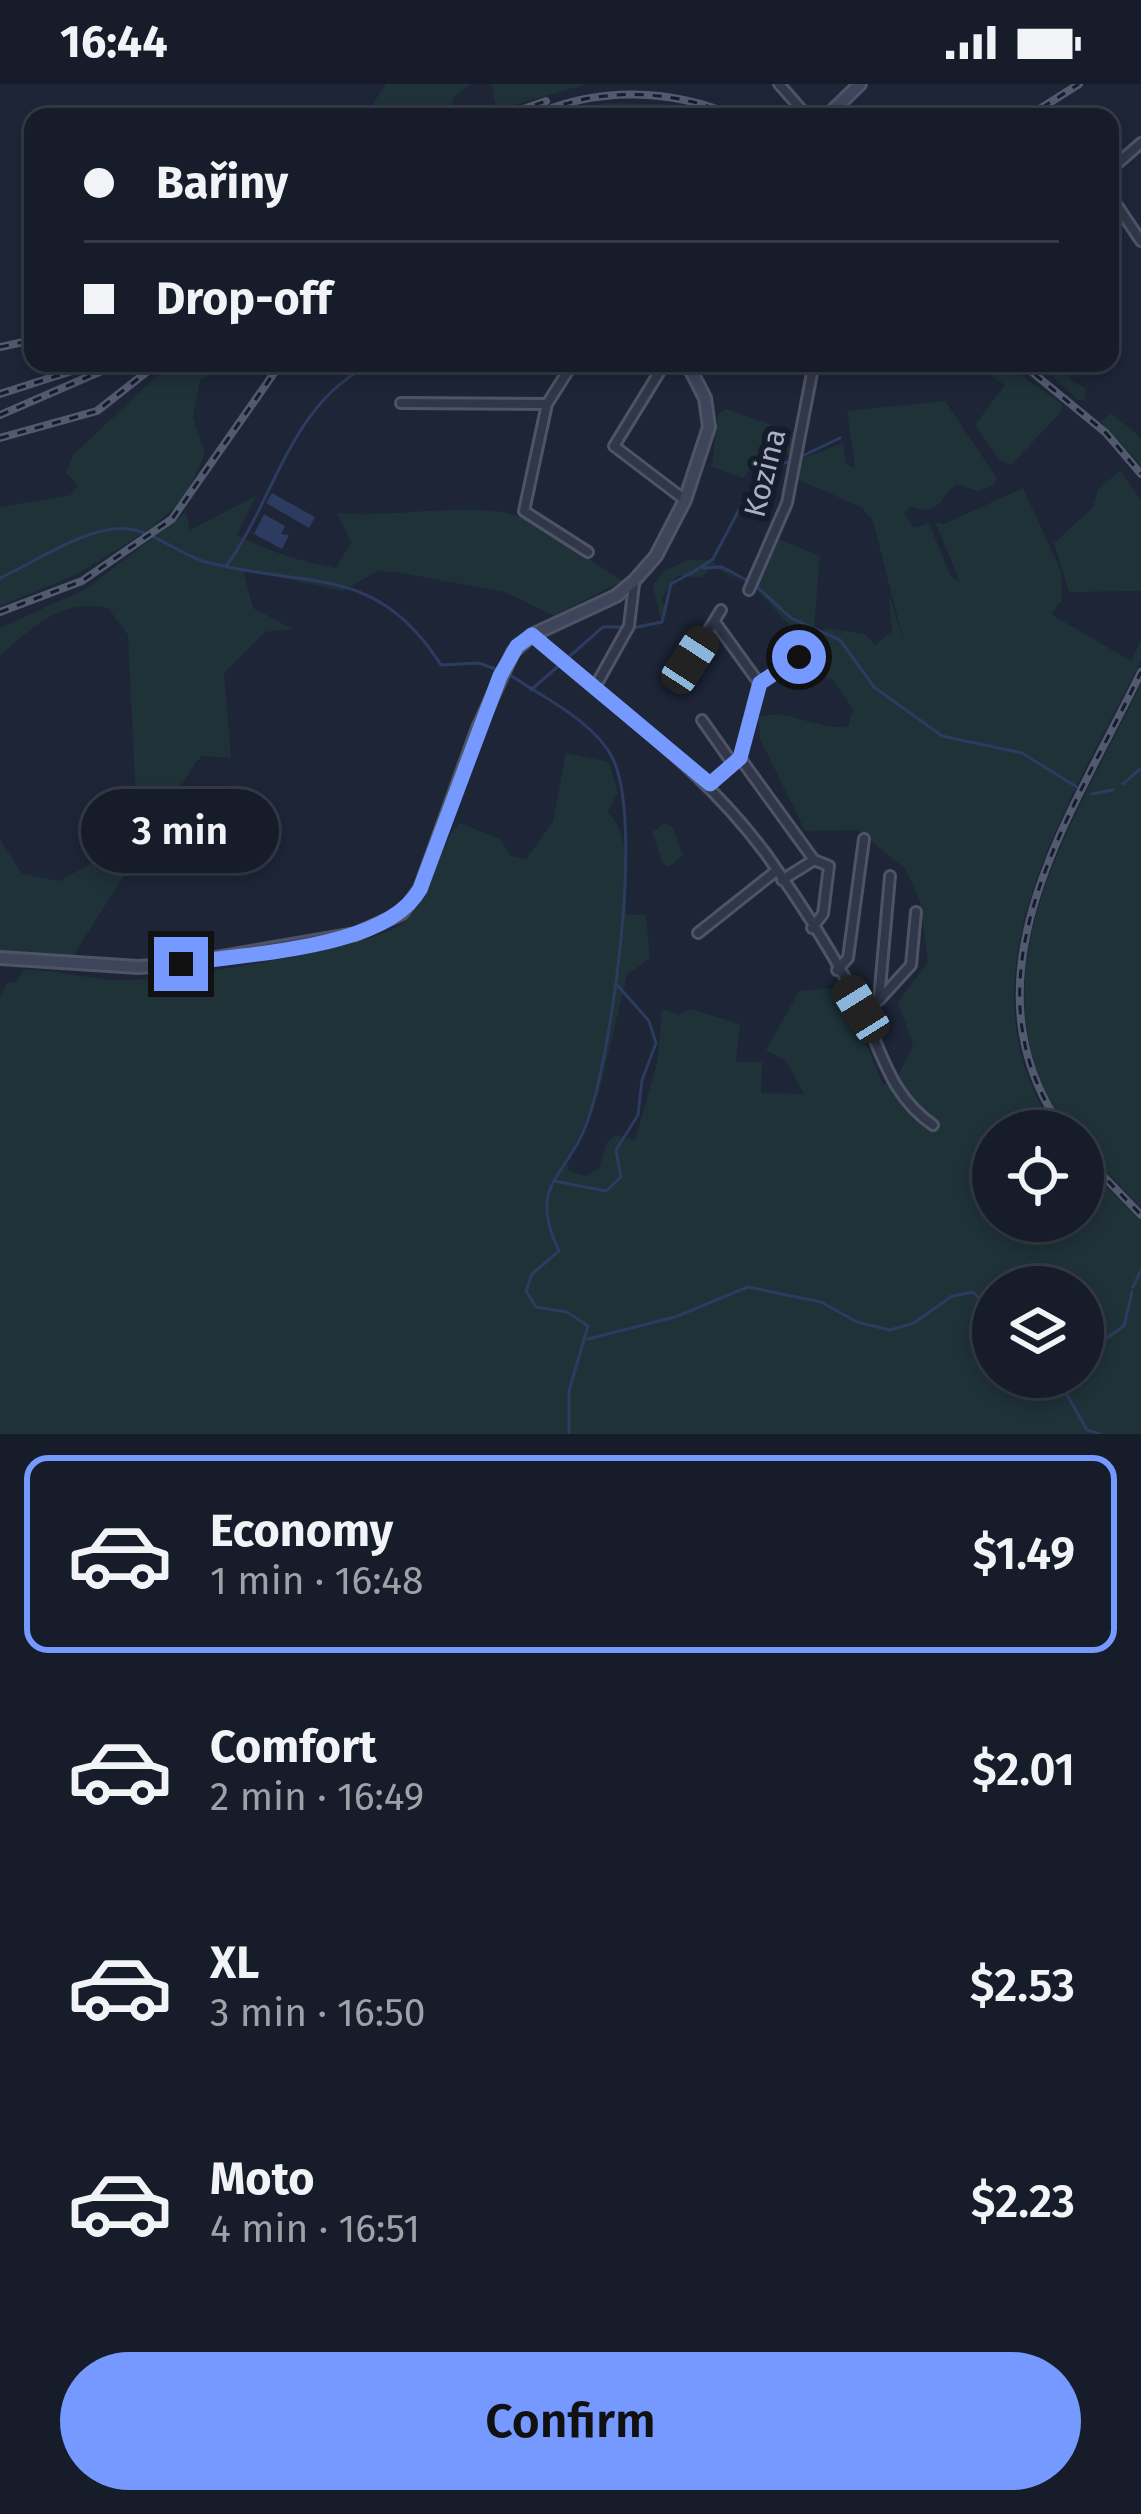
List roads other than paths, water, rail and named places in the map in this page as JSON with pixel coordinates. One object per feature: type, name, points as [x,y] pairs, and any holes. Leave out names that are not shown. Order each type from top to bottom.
[{"type":"main road","points":[[835,108],[860,84]]},
{"type":"main road","name":"Kozina","points":[[0,958],[137,968],[181,964],[356,934],[391,921],[420,889],[502,671],[517,646],[616,596],[656,556],[685,500],[710,427],[705,398],[692,372]]},
{"type":"street","points":[[779,84],[800,108]]},
{"type":"street","points":[[1119,208],[1141,241]]},
{"type":"street","points":[[567,372],[547,404],[524,511],[588,552]]},
{"type":"street","points":[[659,372],[614,446],[685,500]]},
{"type":"street","name":"Kozina","points":[[749,590],[787,503],[812,372]]},
{"type":"street","points":[[401,404],[547,404]]},
{"type":"street","points":[[596,687],[629,626],[634,581]]},
{"type":"street","points":[[682,674],[721,610]]},
{"type":"street","points":[[715,622],[760,683]]},
{"type":"street","points":[[532,635],[710,784],[812,928],[861,1009],[891,1082],[908,1108],[933,1125]]},
{"type":"street","points":[[710,784],[736,761],[760,683],[799,656],[811,673]]},
{"type":"street","points":[[702,720],[814,860],[829,866],[823,914],[812,928]]},
{"type":"street","points":[[837,970],[848,958],[864,839]]},
{"type":"street","points":[[698,933],[779,876],[814,860]]},
{"type":"street","points":[[878,1000],[890,876]]},
{"type":"street","points":[[861,1009],[878,1000],[911,965],[916,911]]},
{"type":"water","points":[[272,493],[315,517],[309,528],[266,503]]},
{"type":"water","points":[[264,514],[285,526],[281,534],[289,535],[282,549],[254,534]]},
{"type":"waterway","points":[[227,565],[304,425],[323,401],[359,372]]},
{"type":"waterway","points":[[798,458],[840,438]]},
{"type":"waterway","points":[[690,574],[713,559],[760,470],[791,461]]},
{"type":"waterway","points":[[0,578],[80,538],[129,529],[206,562],[365,594],[416,632],[441,665],[479,663],[498,670]]},
{"type":"waterway","points":[[703,568],[722,567],[750,582]]},
{"type":"waterway","points":[[632,628],[662,622],[671,584],[689,574]]},
{"type":"waterway","points":[[754,584],[791,618],[840,640],[874,687],[942,736],[1022,753],[1077,787]]},
{"type":"waterway","points":[[531,690],[603,627],[623,627]]},
{"type":"waterway","points":[[507,673],[566,710],[605,745],[622,790],[626,833],[615,992],[597,1087],[580,1139],[548,1195],[550,1228],[559,1251],[532,1274],[526,1291],[536,1307],[567,1312],[588,1326],[569,1391],[569,1434]]},
{"type":"waterway","points":[[1123,784],[1141,768]]},
{"type":"waterway","points":[[1092,794],[1113,790]]},
{"type":"waterway","points":[[554,1181],[606,1191],[621,1177],[616,1150],[638,1115],[642,1080],[656,1043],[649,1021],[618,986]]},
{"type":"waterway","points":[[1133,1287],[1141,1270]]},
{"type":"waterway","points":[[588,1339],[675,1317],[748,1287],[821,1302],[857,1322],[890,1330],[914,1323],[952,1296],[972,1292]]},
{"type":"waterway","points":[[1104,1340],[1124,1326],[1132,1292]]},
{"type":"waterway","points":[[1069,1398],[1087,1430],[1100,1434]]},
{"type":"railway","points":[[1041,108],[1079,84]]},
{"type":"railway","points":[[552,108],[634,94],[714,108]]},
{"type":"railway","points":[[526,108],[546,101]]},
{"type":"railway","points":[[0,347],[24,342]]},
{"type":"railway","points":[[0,394],[69,372]]},
{"type":"railway","points":[[0,415],[99,372]]},
{"type":"railway","points":[[0,438],[97,411],[147,372]]},
{"type":"railway","points":[[0,612],[82,581],[172,519],[275,372]]},
{"type":"railway","points":[[1032,372],[1106,433],[1141,474]]},
{"type":"railway","points":[[1053,1110],[1033,1073],[1020,1015],[1023,956],[1036,897],[1058,839],[1141,672]]},
{"type":"railway","points":[[1104,1177],[1141,1215]]}]
